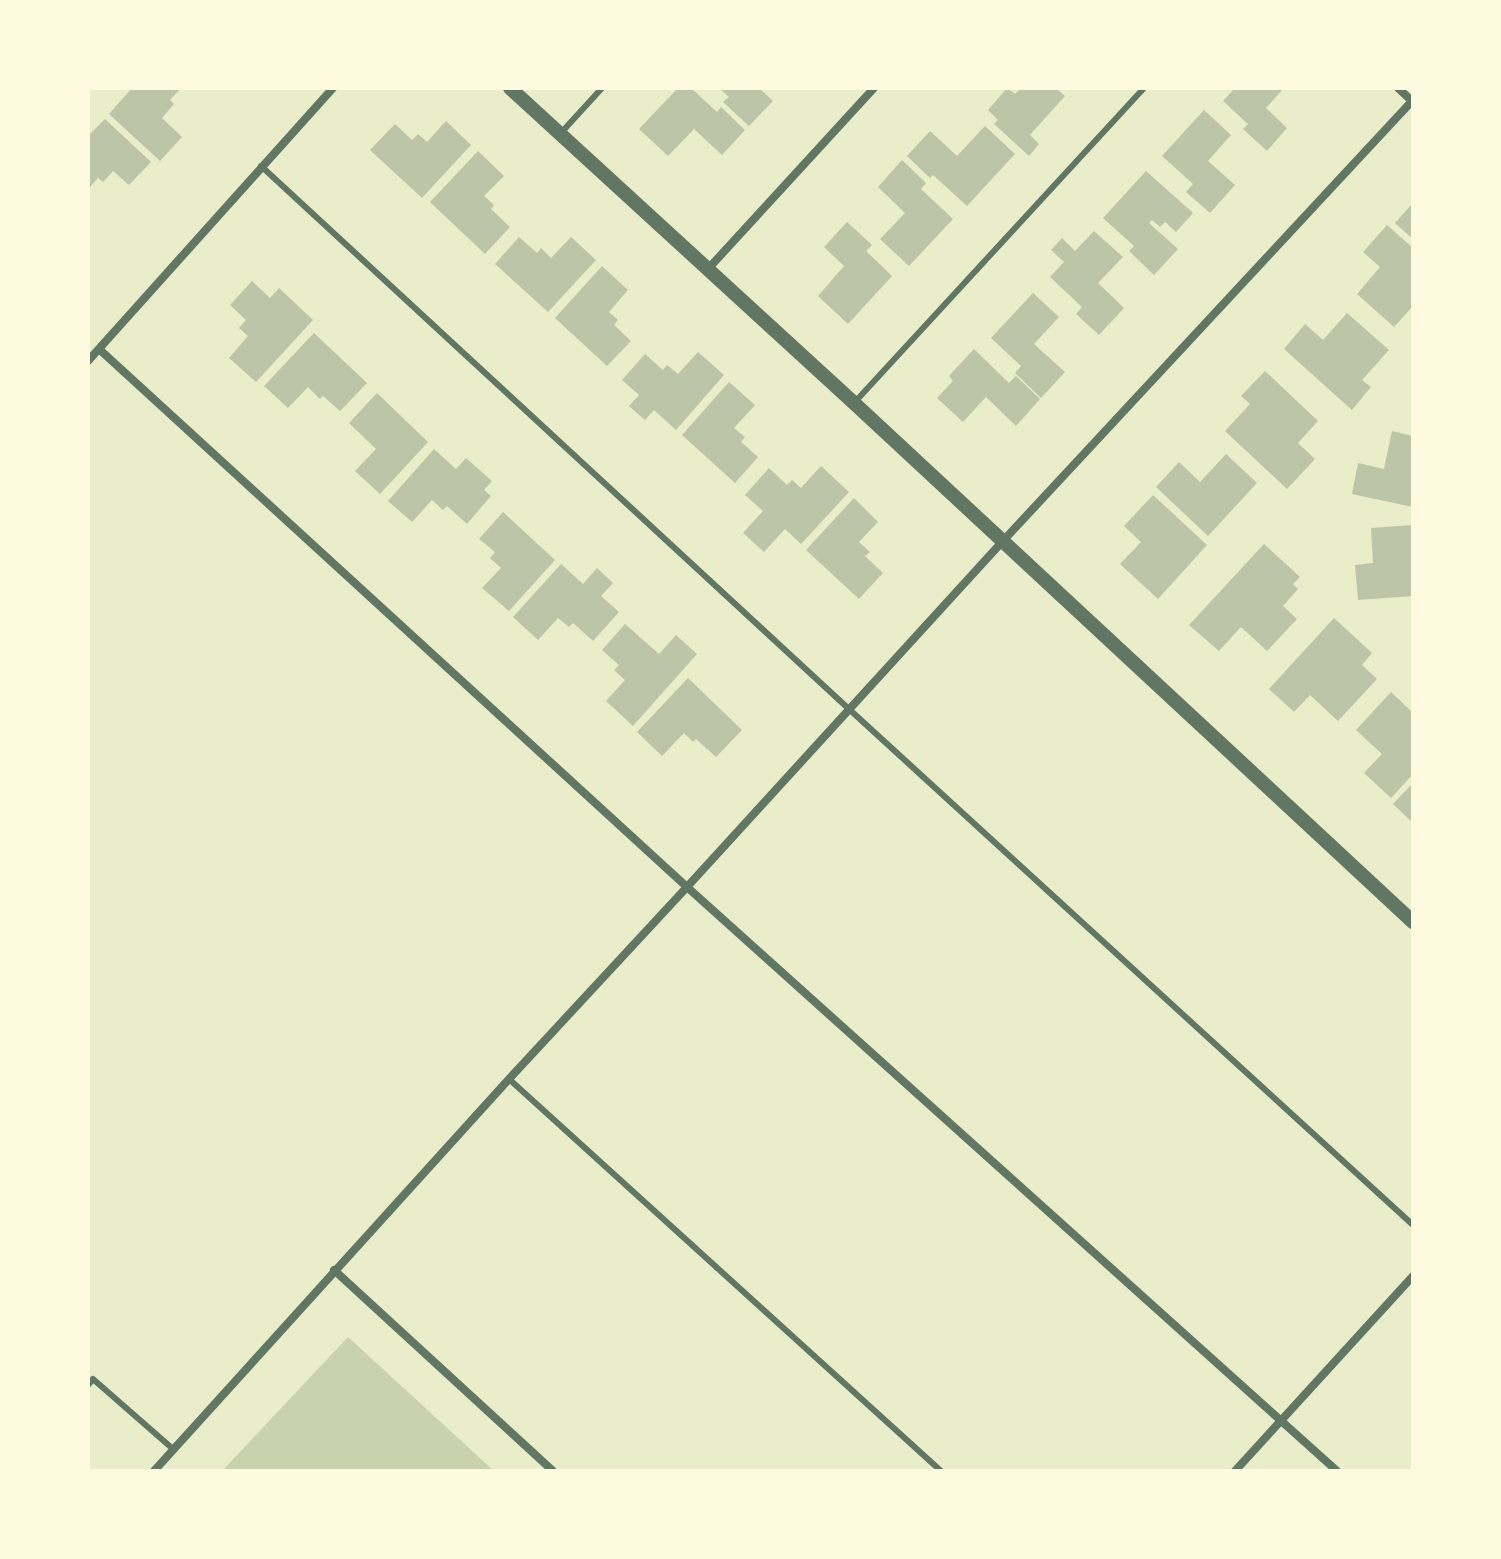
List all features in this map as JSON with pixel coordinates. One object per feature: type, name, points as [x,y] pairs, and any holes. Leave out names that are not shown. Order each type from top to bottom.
[{"type":"street","points":[[88,361],[333,88]]},
{"type":"street","points":[[510,88],[1413,922]]},
{"type":"street","points":[[708,269],[874,88]]},
{"type":"street","points":[[154,1471],[334,1270],[1002,542],[1413,100],[1398,88]]},
{"type":"street","points":[[99,349],[687,887],[1337,1471]]},
{"type":"street","points":[[334,1270],[553,1471]]},
{"type":"street","points":[[1235,1471],[1413,1276]]},
{"type":"lane","points":[[560,134],[602,88]]},
{"type":"lane","points":[[854,403],[1144,88]]},
{"type":"lane","points":[[261,166],[1413,1225]]},
{"type":"lane","points":[[509,1079],[941,1471]]},
{"type":"lane","points":[[88,1385],[93,1379],[173,1449]]},
{"type":"green space","points":[[348,1337],[494,1471],[222,1471]]},
{"type":"building","points":[[132,88],[181,88],[170,100],[174,104],[162,118],[182,137],[160,161],[109,114]]},
{"type":"building","points":[[678,88],[691,88],[717,112],[721,107],[745,130],[722,155],[694,129],[668,156],[639,129]]},
{"type":"building","points":[[719,88],[759,88],[773,101],[749,126],[723,102],[729,97]]},
{"type":"building","points":[[1007,88],[1015,94],[1021,88],[1056,88],[1065,96],[1030,135],[1039,144],[1029,156],[994,124],[998,120],[988,110]]},
{"type":"building","points":[[1235,88],[1284,88],[1266,108],[1287,128],[1267,151],[1243,129],[1248,124],[1223,101]]},
{"type":"building","points":[[1204,110],[1231,135],[1208,161],[1235,185],[1210,213],[1186,192],[1193,184],[1162,156]]},
{"type":"building","points":[[105,119],[151,162],[129,185],[113,171],[103,182],[98,178],[88,189],[88,136]]},
{"type":"building","points":[[446,121],[471,145],[422,198],[370,150],[395,124],[412,140],[418,134],[427,142]]},
{"type":"building","points":[[985,126],[1015,154],[967,206],[907,156],[930,131],[957,156]]},
{"type":"building","points":[[478,151],[504,176],[484,196],[494,205],[491,209],[510,227],[485,254],[430,202]]},
{"type":"building","points":[[902,160],[926,183],[921,189],[953,219],[909,266],[880,239],[905,213],[878,187]]},
{"type":"building","points":[[1146,171],[1193,213],[1176,232],[1165,222],[1160,227],[1152,220],[1149,223],[1178,249],[1154,275],[1129,251],[1134,246],[1103,218]]},
{"type":"building","points":[[1413,203],[1413,239],[1395,223]]},
{"type":"building","points":[[847,222],[872,245],[866,251],[892,276],[848,324],[818,296],[844,266],[824,247]]},
{"type":"building","points":[[1387,225],[1413,248],[1413,306],[1394,327],[1357,294],[1380,267],[1363,252]]},
{"type":"building","points":[[1094,231],[1123,257],[1098,283],[1124,308],[1099,335],[1076,314],[1082,307],[1050,277],[1064,262],[1051,250],[1062,238],[1075,251]]},
{"type":"building","points":[[519,237],[537,253],[541,248],[551,258],[571,237],[596,260],[548,312],[495,264]]},
{"type":"building","points":[[602,266],[628,290],[609,312],[618,320],[614,325],[631,341],[607,366],[555,318]]},
{"type":"building","points":[[252,281],[270,298],[279,288],[313,320],[256,382],[229,358],[248,336],[239,328],[246,320],[230,305]]},
{"type":"building","points":[[1033,293],[1059,317],[1034,344],[1065,372],[1041,398],[1015,373],[1021,366],[991,338]]},
{"type":"building","points":[[1347,313],[1389,350],[1362,380],[1371,387],[1352,410],[1284,349],[1305,324],[1323,340]]},
{"type":"building","points":[[314,333],[367,383],[340,411],[308,387],[288,408],[264,386]]},
{"type":"building","points":[[974,349],[1009,383],[1016,376],[1040,399],[1016,426],[986,397],[963,422],[937,398],[953,381],[949,376]]},
{"type":"building","points":[[698,352],[724,375],[676,430],[654,410],[645,420],[629,406],[639,395],[622,380],[645,354],[663,370],[667,365],[678,374]]},
{"type":"building","points":[[1265,371],[1318,421],[1298,443],[1315,459],[1287,489],[1225,431],[1250,404],[1241,396]]},
{"type":"building","points":[[729,382],[755,405],[734,428],[745,437],[741,442],[758,457],[735,483],[682,435]]},
{"type":"building","points":[[377,393],[428,442],[380,494],[355,471],[376,449],[349,423]]},
{"type":"building","points":[[1392,431],[1413,436],[1413,507],[1352,494],[1358,463],[1384,469]]},
{"type":"building","points":[[434,449],[456,469],[466,458],[492,481],[484,490],[491,496],[467,524],[447,506],[443,510],[432,500],[412,522],[388,501]]},
{"type":"building","points":[[1226,454],[1257,483],[1208,536],[1156,487],[1179,462],[1200,482]]},
{"type":"building","points":[[821,466],[849,492],[801,544],[785,529],[764,552],[743,533],[763,511],[745,495],[769,468],[787,485],[792,480],[801,488]]},
{"type":"building","points":[[1153,495],[1207,545],[1158,599],[1120,564],[1141,542],[1124,526]]},
{"type":"building","points":[[854,498],[878,522],[859,542],[870,552],[865,556],[883,573],[859,599],[806,550]]},
{"type":"building","points":[[503,512],[555,560],[509,611],[482,588],[501,568],[490,558],[495,552],[479,539]]},
{"type":"building","points":[[1413,525],[1413,596],[1358,600],[1355,565],[1373,563],[1371,528]]},
{"type":"building","points":[[1264,544],[1300,577],[1293,584],[1298,589],[1283,606],[1297,619],[1267,651],[1241,627],[1219,651],[1189,625]]},
{"type":"building","points":[[561,564],[583,584],[597,568],[613,583],[601,596],[619,612],[593,641],[573,623],[569,627],[558,618],[538,640],[513,617]]},
{"type":"building","points":[[1334,618],[1372,653],[1362,665],[1377,679],[1338,721],[1310,695],[1294,712],[1269,689]]},
{"type":"building","points":[[625,624],[659,654],[676,635],[697,654],[633,726],[606,701],[625,680],[614,670],[619,665],[602,650]]},
{"type":"building","points":[[688,678],[742,730],[716,757],[684,733],[662,756],[637,732]]},
{"type":"building","points":[[1391,692],[1413,713],[1413,774],[1391,798],[1364,773],[1382,754],[1356,730]]},
{"type":"building","points":[[1413,783],[1413,823],[1393,804]]}]
